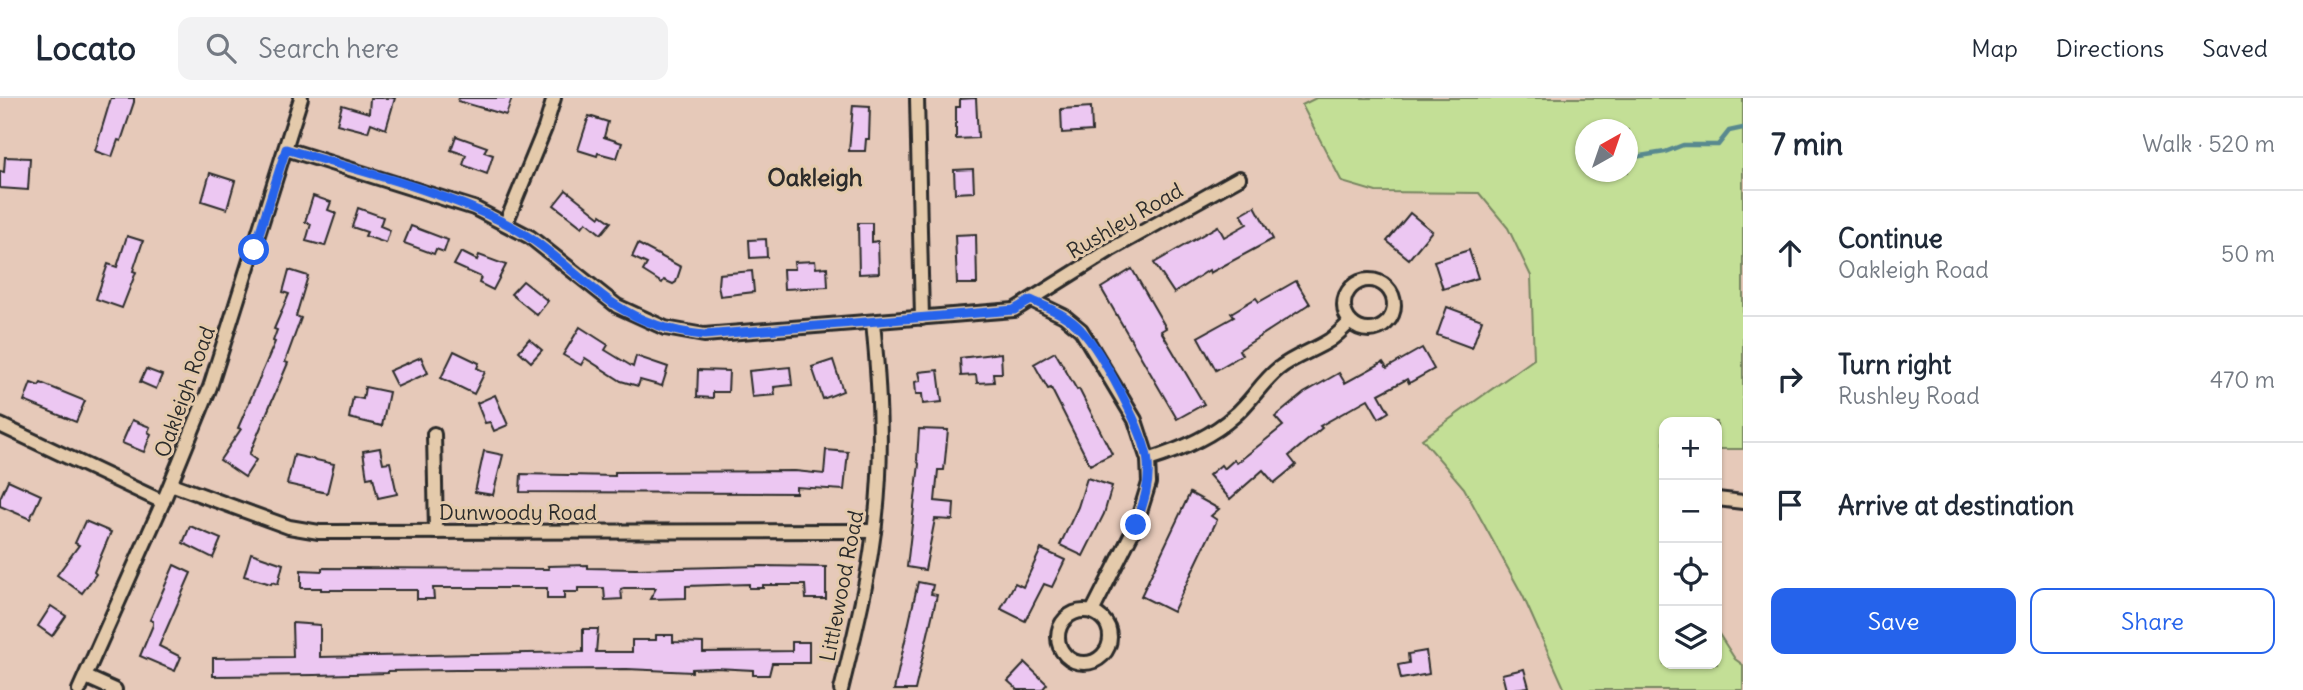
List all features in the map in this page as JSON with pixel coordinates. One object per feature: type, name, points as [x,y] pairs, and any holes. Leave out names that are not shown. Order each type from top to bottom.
[{"type":"street","name":"Oakleigh Road","points":[[79,690],[171,484],[210,387],[301,98]]},
{"type":"street","points":[[506,223],[545,128],[554,98]]},
{"type":"street","points":[[916,98],[922,318]]},
{"type":"street","name":"Rushley Road","points":[[286,149],[474,208],[530,237],[617,306],[665,328],[704,335],[1014,310],[1110,250],[1239,178]]},
{"type":"street","points":[[1369,281],[1384,286],[1390,292],[1394,308],[1387,323],[1373,330],[1364,330],[1350,322],[1344,307],[1348,292],[1353,286],[1369,281]]},
{"type":"street","points":[[1031,300],[1064,316],[1081,330],[1135,420],[1148,460],[1149,483],[1136,525],[1092,612]]},
{"type":"street","name":"Littlewood Road","points":[[841,690],[872,553],[879,492],[881,404],[873,322]]},
{"type":"street","points":[[1148,460],[1171,453],[1223,425],[1236,415],[1262,383],[1279,368],[1329,340],[1350,322]]},
{"type":"street","points":[[0,425],[163,502]]},
{"type":"street","points":[[434,434],[436,532]]},
{"type":"street","name":"Dunwoody Road","points":[[171,484],[289,527],[319,532],[874,531]]},
{"type":"street","points":[[1722,500],[1743,502]]},
{"type":"street","points":[[1075,612],[1092,612],[1106,622],[1110,630],[1109,647],[1098,660],[1081,663],[1066,656],[1058,640],[1059,631],[1068,617],[1075,612]]},
{"type":"street","points":[[86,677],[116,690]]},
{"type":"green space","points":[[1316,98],[1743,98],[1743,449],[1722,449],[1722,417],[1659,417],[1659,669],[1722,669],[1722,639],[1735,659],[1743,665],[1743,690],[1565,690],[1523,596],[1464,488],[1422,439],[1534,359],[1531,276],[1508,228],[1479,193],[1376,192],[1342,182],[1302,105]]},
{"type":"building","points":[[111,98],[134,98],[121,141],[118,140],[112,157],[95,151]]},
{"type":"building","points":[[370,98],[395,98],[386,129],[371,123],[368,132],[337,124],[342,105],[369,113]]},
{"type":"building","points":[[459,98],[512,98],[506,115],[458,101]]},
{"type":"building","points":[[976,98],[978,138],[956,139],[956,107],[960,107],[960,99]]},
{"type":"building","points":[[853,105],[870,106],[869,139],[866,139],[865,151],[849,151]]},
{"type":"building","points":[[1091,107],[1092,131],[1062,133],[1061,109]]},
{"type":"building","points":[[589,116],[608,122],[604,137],[622,143],[617,158],[578,150]]},
{"type":"building","points":[[456,136],[487,147],[484,152],[493,155],[487,174],[463,165],[466,155],[451,150]]},
{"type":"building","points":[[5,157],[30,158],[28,190],[0,188],[0,171],[4,172]]},
{"type":"building","points":[[973,169],[974,192],[955,193],[954,170]]},
{"type":"building","points":[[210,173],[235,181],[227,209],[202,201]]},
{"type":"building","points":[[566,190],[600,217],[601,215],[611,222],[601,234],[586,222],[582,227],[554,205]]},
{"type":"building","points":[[313,196],[331,202],[328,210],[336,213],[325,246],[306,241],[311,224],[305,222]]},
{"type":"building","points":[[1255,206],[1273,239],[1210,273],[1209,270],[1174,293],[1154,263],[1218,226],[1224,237],[1247,224],[1241,214]]},
{"type":"building","points":[[358,208],[383,217],[380,226],[390,230],[386,243],[365,236],[367,232],[352,227]]},
{"type":"building","points":[[1410,213],[1432,231],[1409,259],[1387,241]]},
{"type":"building","points":[[858,223],[872,223],[872,242],[878,241],[879,273],[859,274]]},
{"type":"building","points":[[411,226],[448,240],[444,252],[436,249],[434,254],[404,243]]},
{"type":"building","points":[[976,234],[977,284],[957,284],[955,235]]},
{"type":"building","points":[[127,236],[143,241],[133,271],[136,272],[122,308],[96,299],[108,264],[117,267]]},
{"type":"building","points":[[766,239],[767,257],[750,258],[749,240]]},
{"type":"building","points":[[638,244],[681,267],[676,282],[673,284],[664,280],[662,283],[643,271],[647,264],[632,257]]},
{"type":"building","points":[[1469,250],[1478,278],[1443,289],[1434,261]]},
{"type":"building","points":[[461,252],[477,260],[479,255],[506,265],[493,290],[479,283],[481,277],[454,265]]},
{"type":"building","points":[[815,261],[816,268],[827,267],[828,287],[784,289],[783,269],[795,269],[794,262]]},
{"type":"building","points":[[1132,269],[1166,328],[1161,331],[1204,404],[1177,419],[1101,288]]},
{"type":"building","points":[[289,270],[308,276],[296,316],[301,318],[285,362],[288,363],[249,455],[256,460],[245,477],[220,460],[241,429],[238,428],[275,342],[273,341],[277,330],[274,329],[289,294],[283,292]]},
{"type":"building","points":[[752,271],[754,292],[720,296],[719,274]]},
{"type":"building","points":[[523,281],[548,301],[537,315],[511,294]]},
{"type":"building","points":[[1296,281],[1310,304],[1239,350],[1242,355],[1216,370],[1198,337],[1234,317],[1231,313],[1256,298],[1259,302]]},
{"type":"building","points":[[1447,307],[1482,320],[1472,348],[1437,335]]},
{"type":"building","points":[[580,327],[608,345],[605,350],[633,367],[636,356],[668,367],[662,386],[640,380],[638,386],[621,381],[585,358],[581,365],[563,355]]},
{"type":"building","points":[[529,339],[542,350],[531,362],[519,351]]},
{"type":"building","points":[[1422,348],[1434,369],[1409,383],[1407,379],[1379,394],[1389,412],[1379,418],[1368,399],[1320,426],[1322,428],[1289,456],[1296,465],[1274,483],[1263,470],[1230,499],[1209,475],[1221,465],[1224,469],[1234,460],[1237,463],[1283,426],[1275,417],[1304,393],[1339,373],[1345,383],[1383,362],[1387,368]]},
{"type":"building","points":[[454,351],[479,363],[477,368],[485,372],[474,394],[441,378]]},
{"type":"building","points":[[1055,352],[1077,390],[1079,389],[1112,454],[1090,465],[1051,388],[1048,389],[1034,364]]},
{"type":"building","points":[[1001,353],[1002,373],[993,373],[994,382],[977,383],[976,375],[961,376],[960,358]]},
{"type":"building","points":[[421,357],[428,373],[397,387],[389,371]]},
{"type":"building","points":[[833,360],[843,391],[823,399],[812,367]]},
{"type":"building","points":[[790,367],[792,385],[774,387],[775,395],[752,397],[749,371]]},
{"type":"building","points":[[146,369],[162,375],[156,389],[140,382]]},
{"type":"building","points":[[698,370],[729,371],[728,392],[713,392],[713,398],[697,397]]},
{"type":"building","points":[[938,370],[942,402],[923,404],[922,394],[916,394],[915,382],[921,381],[919,372]]},
{"type":"building","points":[[31,383],[39,386],[41,383],[85,401],[76,422],[24,401]]},
{"type":"building","points":[[365,387],[389,392],[382,426],[349,418],[353,397],[363,399]]},
{"type":"building","points":[[495,395],[508,425],[494,431],[490,422],[485,423],[477,403]]},
{"type":"building","points":[[132,420],[150,427],[148,432],[151,434],[144,452],[122,443]]},
{"type":"building","points":[[919,429],[948,430],[944,470],[938,470],[935,501],[954,503],[953,520],[935,519],[925,570],[907,567],[919,464]]},
{"type":"building","points":[[380,448],[383,463],[390,462],[397,494],[378,498],[373,477],[367,478],[363,451]]},
{"type":"building","points":[[826,450],[848,452],[844,490],[796,487],[796,493],[520,492],[521,474],[615,476],[615,472],[795,471],[824,474]]},
{"type":"building","points":[[484,451],[503,455],[493,495],[475,492]]},
{"type":"building","points":[[294,455],[334,464],[327,493],[287,484]]},
{"type":"building","points":[[1087,478],[1112,486],[1104,514],[1083,556],[1060,545],[1078,507]]},
{"type":"building","points":[[8,480],[41,495],[30,519],[0,506],[0,498]]},
{"type":"building","points":[[1190,493],[1219,509],[1211,516],[1217,520],[1173,612],[1141,596]]},
{"type":"building","points":[[85,521],[111,532],[94,572],[96,574],[82,593],[57,575],[79,545],[75,543]]},
{"type":"building","points":[[190,526],[221,539],[213,558],[183,543]]},
{"type":"building","points":[[1041,549],[1065,560],[1052,587],[1044,584],[1025,621],[1001,609],[1015,583],[1023,587]]},
{"type":"building","points":[[251,553],[283,564],[278,584],[244,576]]},
{"type":"building","points":[[174,565],[191,573],[159,646],[181,657],[175,671],[140,656],[153,625],[150,620]]},
{"type":"building","points":[[588,565],[588,568],[636,569],[826,567],[826,599],[806,599],[805,585],[763,585],[763,588],[749,588],[749,584],[686,586],[686,598],[650,599],[656,588],[624,588],[621,589],[622,599],[605,600],[604,588],[578,588],[578,592],[564,592],[564,599],[547,599],[547,588],[433,588],[434,599],[417,599],[417,590],[301,588],[301,570],[322,571],[322,568],[549,569],[548,566]]},
{"type":"building","points":[[918,582],[933,585],[931,594],[937,595],[915,690],[894,690]]},
{"type":"building","points":[[51,606],[66,616],[52,636],[38,626]]},
{"type":"building","points":[[292,623],[320,625],[320,657],[583,652],[583,629],[598,629],[596,652],[632,652],[632,640],[656,640],[656,635],[673,635],[673,642],[703,643],[703,652],[792,651],[792,642],[809,642],[809,663],[772,663],[769,675],[753,675],[753,670],[716,668],[692,669],[692,672],[627,669],[456,670],[213,676],[213,658],[293,657]]},
{"type":"building","points":[[1426,651],[1429,674],[1401,679],[1398,665],[1409,663],[1408,654]]},
{"type":"building","points":[[1025,663],[1047,684],[1042,690],[1018,690],[1008,681]]},
{"type":"building","points":[[1524,669],[1529,687],[1506,690],[1502,674]]},
{"type":"waterway","points":[[1638,156],[1665,152],[1683,145],[1718,145],[1729,131],[1743,128]]},
{"type":"district","name":"Oakleigh","points":[[815,178]]},
{"type":"route","points":[[254,250],[286,149],[474,208],[530,237],[617,306],[648,322],[685,333],[704,335],[1014,310],[1031,300],[1064,316],[1081,330],[1135,420],[1148,460],[1149,483],[1136,525]]}]
